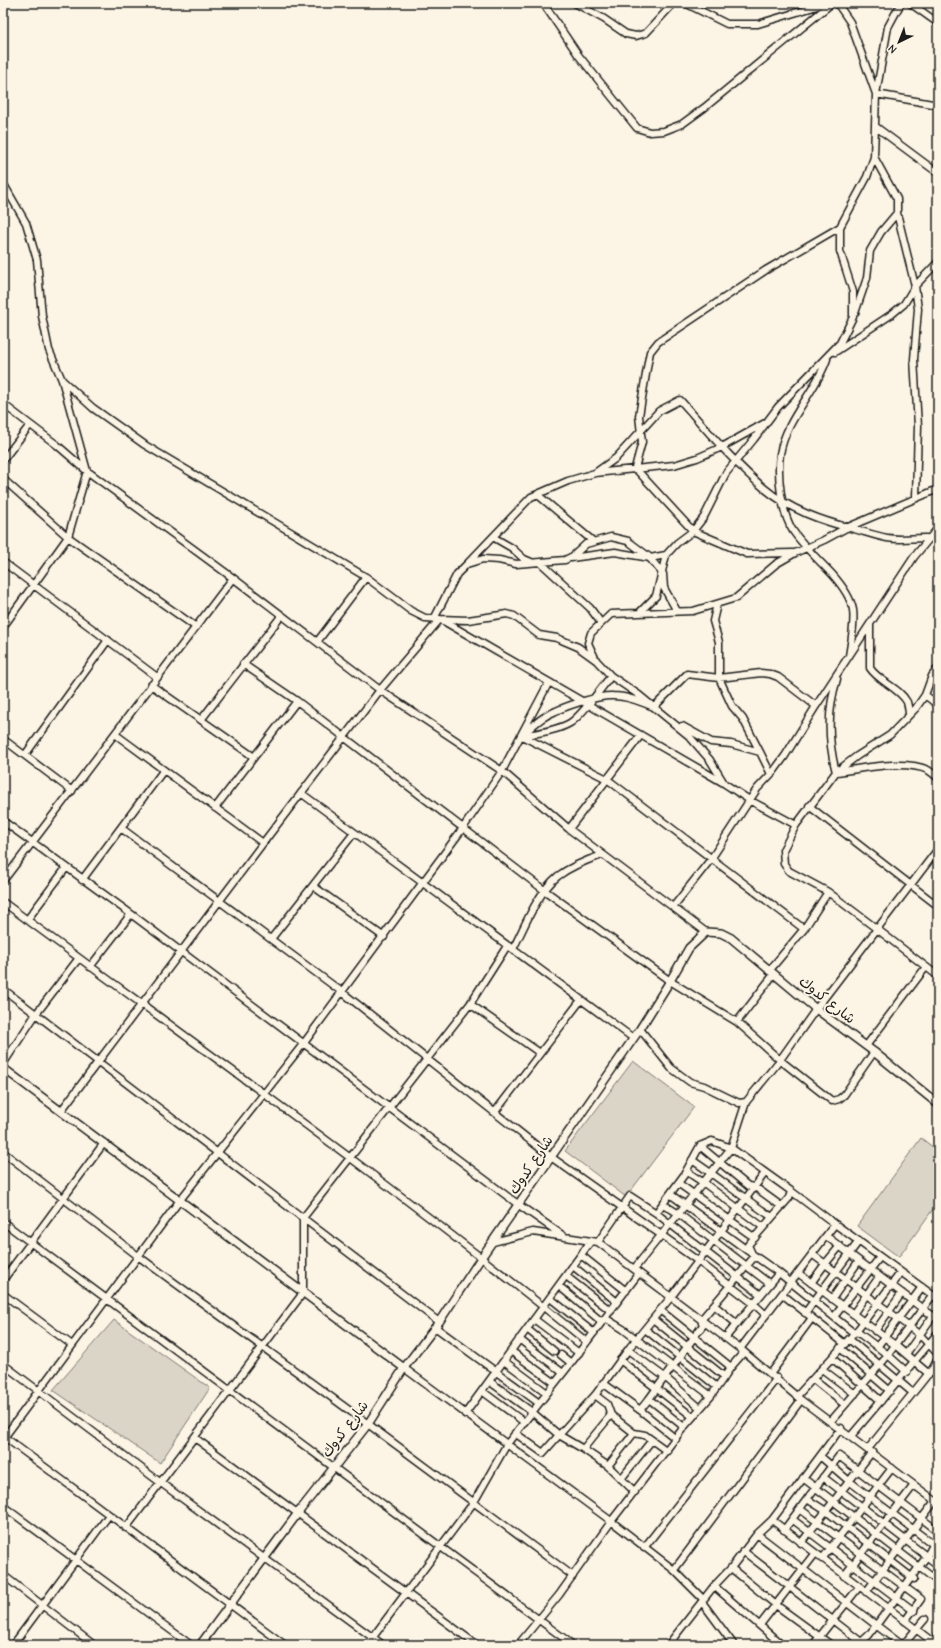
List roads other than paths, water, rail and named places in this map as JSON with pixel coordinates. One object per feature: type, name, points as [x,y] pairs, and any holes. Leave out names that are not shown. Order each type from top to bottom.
[{"type":"street","points":[[543,3],[579,56],[624,112],[638,128],[650,132],[664,131],[682,124],[704,108],[832,3]]},
{"type":"street","points":[[575,3],[604,19],[626,34],[636,36],[646,33],[674,3]]},
{"type":"street","points":[[685,3],[727,24],[758,24],[827,3]]},
{"type":"street","points":[[837,3],[850,22],[876,94]]},
{"type":"street","points":[[853,317],[853,292],[840,251],[840,227],[868,177],[874,157],[876,94],[888,27],[901,3]]},
{"type":"street","points":[[910,3],[938,24]]},
{"type":"street","points":[[876,94],[938,105]]},
{"type":"street","points":[[876,127],[938,173]]},
{"type":"street","points":[[874,157],[898,199],[896,213],[915,286],[918,309],[914,359],[918,426],[916,497]]},
{"type":"street","points":[[3,183],[26,223],[35,253],[37,260],[42,316],[49,350],[62,380],[87,471],[68,537],[3,627]]},
{"type":"street","points":[[639,613],[656,596],[666,555],[677,543],[693,531],[704,517],[726,472],[778,406],[840,343],[853,317],[867,278],[870,251],[881,232],[896,213]]},
{"type":"street","points":[[635,468],[642,442],[639,416],[648,362],[650,352],[658,342],[766,270],[840,227]]},
{"type":"street","points":[[849,656],[853,610],[842,586],[807,548],[793,530],[783,501],[778,471],[780,453],[786,434],[816,382],[827,357],[892,314],[904,304],[915,286],[938,262]]},
{"type":"street","points":[[62,380],[92,408],[145,445],[366,577],[411,611],[425,618],[468,620],[507,614],[514,616],[539,635],[557,638],[578,647],[596,660],[611,676],[639,694],[689,736],[710,760],[725,784]]},
{"type":"street","points":[[595,473],[616,458],[659,411],[680,400],[735,460],[764,488],[783,501],[819,520],[886,538],[900,540],[929,538],[938,539]]},
{"type":"street","points":[[3,404],[57,445],[87,471],[233,578],[380,690],[502,770],[569,829],[706,932]]},
{"type":"street","points":[[61,1112],[219,900],[380,690],[437,619],[457,574],[531,497],[568,481],[595,473],[674,465],[697,458],[722,447],[766,422]]},
{"type":"street","points":[[3,460],[30,425]]},
{"type":"street","points":[[635,468],[693,531],[747,554],[795,553]]},
{"type":"street","points":[[3,479],[68,537],[196,627]]},
{"type":"street","points":[[596,660],[588,643],[592,633],[611,614],[626,612],[693,611],[736,598],[776,564],[795,553],[846,528],[916,497],[938,489]]},
{"type":"street","points":[[538,494],[594,542]]},
{"type":"street","points":[[673,907],[711,860],[751,801],[757,789],[785,756],[914,557],[938,528]]},
{"type":"street","points":[[493,537],[512,548],[524,559],[532,563]]},
{"type":"street","points":[[569,558],[586,544],[611,537],[628,541],[650,558],[662,574],[664,588],[677,611]]},
{"type":"street","points":[[467,564],[482,559],[499,560],[516,564],[542,563],[598,553],[615,552],[650,558],[666,555]]},
{"type":"street","points":[[3,562],[157,677]]},
{"type":"street","points":[[542,563],[590,608],[601,623]]},
{"type":"street","points":[[317,642],[366,577]]},
{"type":"street","points":[[3,881],[233,578]]},
{"type":"street","points":[[717,604],[713,621],[719,642],[719,678],[732,706],[743,718],[771,774]]},
{"type":"street","points":[[201,720],[282,615]]},
{"type":"street","points":[[437,619],[586,703],[725,784],[751,801],[796,825]]},
{"type":"street","points":[[870,625],[870,668],[874,674],[903,697],[907,703],[909,715]]},
{"type":"street","points":[[25,755],[108,640]]},
{"type":"street","points":[[243,664],[297,701],[345,737],[544,890],[670,981],[737,1022],[780,1060],[832,1101],[839,1100],[844,1095],[874,1052]]},
{"type":"street","points":[[938,668],[932,676],[925,695],[890,735],[857,756],[836,772],[796,825],[783,850],[784,864],[789,871],[828,892],[938,976]]},
{"type":"street","points":[[836,772],[831,750],[829,727],[832,698],[839,671]]},
{"type":"street","points":[[654,707],[687,674],[719,678],[762,673],[778,677],[816,706]]},
{"type":"street","points":[[593,699],[611,676]]},
{"type":"street","points":[[285,1645],[4,1437],[180,1200],[304,1043],[464,828],[502,770],[522,736],[549,682]]},
{"type":"street","points":[[151,685],[254,757]]},
{"type":"street","points":[[925,695],[938,705]]},
{"type":"street","points":[[522,736],[533,725],[555,711],[586,703],[593,699],[612,696],[636,700],[654,707]]},
{"type":"street","points":[[215,808],[297,701]]},
{"type":"street","points":[[522,736],[546,731],[570,723],[586,703]]},
{"type":"street","points":[[668,719],[711,742],[731,744],[760,752]]},
{"type":"street","points":[[115,734],[163,771],[263,843]]},
{"type":"street","points":[[569,829],[641,735]]},
{"type":"street","points":[[522,736],[607,779],[711,860],[804,929]]},
{"type":"street","points":[[3,739],[72,791]]},
{"type":"street","points":[[836,772],[892,765],[915,766],[928,770],[938,778]]},
{"type":"street","points":[[82,880],[163,771]]},
{"type":"street","points":[[301,793],[633,1038]]},
{"type":"street","points":[[809,806],[938,906]]},
{"type":"street","points":[[3,821],[304,1043],[519,1206],[564,1237]]},
{"type":"street","points":[[121,828],[342,992],[551,1157],[698,1261],[766,1315]]},
{"type":"street","points":[[271,939],[354,833]]},
{"type":"street","points":[[367,1645],[474,1502],[506,1444],[571,1364],[626,1291],[636,1271],[662,1235],[731,1148],[746,1102],[780,1060],[816,1009],[938,849]]},
{"type":"street","points":[[513,949],[544,890],[558,876],[587,860],[602,855]]},
{"type":"street","points":[[27,920],[66,868]]},
{"type":"street","points":[[313,886],[384,937]]},
{"type":"street","points":[[737,1022],[804,929],[828,892]]},
{"type":"street","points":[[3,902],[349,1158],[481,1258],[587,1342]]},
{"type":"street","points":[[90,967],[131,914]]},
{"type":"street","name":"شارع كدوك","points":[[200,1645],[298,1513],[368,1424],[404,1368],[437,1325],[481,1258],[519,1206],[551,1157],[640,1029],[689,948],[706,932],[721,933],[731,938],[771,973],[874,1052],[938,1104]]},
{"type":"street","points":[[126,1528],[303,1293],[303,1218],[470,1004],[507,946],[513,949]]},
{"type":"street","points":[[3,1064],[36,1014],[79,958]]},
{"type":"street","points":[[866,1046],[926,967]]},
{"type":"street","points":[[3,989],[303,1218],[437,1325],[539,1403]]},
{"type":"street","points":[[495,1112],[581,1000]]},
{"type":"street","points":[[470,1004],[540,1053]]},
{"type":"street","points":[[640,1029],[671,1068],[690,1082],[704,1086],[739,1103],[746,1102]]},
{"type":"street","points":[[3,1068],[674,1570],[702,1601],[734,1645]]},
{"type":"street","points":[[656,1213],[686,1171],[700,1146],[712,1141],[731,1148],[936,1297],[922,1309],[872,1375],[831,1421]]},
{"type":"street","points":[[3,1280],[104,1143]]},
{"type":"street","points":[[700,1146],[748,1186],[755,1187],[782,1206]]},
{"type":"street","points":[[3,1152],[138,1256],[573,1576]]},
{"type":"street","points":[[692,1160],[712,1173],[745,1200],[772,1217]]},
{"type":"street","points":[[686,1171],[763,1227]]},
{"type":"street","points":[[515,1434],[543,1453],[595,1395],[636,1339],[671,1297],[765,1173]]},
{"type":"street","points":[[678,1183],[755,1238]]},
{"type":"street","points":[[754,1255],[748,1245],[789,1198],[791,1191]]},
{"type":"street","points":[[670,1194],[780,1273],[790,1283],[834,1317],[888,1355],[906,1372]]},
{"type":"street","points":[[465,1414],[581,1255],[595,1241],[630,1196],[656,1213],[761,1294]]},
{"type":"street","points":[[663,1204],[679,1214],[770,1284]]},
{"type":"street","points":[[3,1222],[106,1300],[334,1466],[573,1645]]},
{"type":"street","points":[[518,1645],[573,1576],[611,1522],[667,1452],[684,1427],[711,1396],[766,1315],[835,1224]]},
{"type":"street","points":[[493,1242],[533,1232],[595,1241],[771,1373],[799,1398],[841,1428],[937,1502],[913,1530],[866,1592]]},
{"type":"street","points":[[826,1236],[858,1262],[935,1317],[906,1354]]},
{"type":"street","points":[[805,1313],[859,1241]]},
{"type":"street","points":[[811,1283],[840,1246]]},
{"type":"street","points":[[812,1254],[920,1335],[938,1354]]},
{"type":"street","points":[[581,1255],[626,1291]]},
{"type":"street","points":[[701,1320],[754,1255]]},
{"type":"street","points":[[834,1317],[880,1257]]},
{"type":"street","points":[[832,1299],[858,1262]]},
{"type":"street","points":[[573,1266],[617,1302]]},
{"type":"street","points":[[674,1570],[813,1379],[855,1332],[878,1304],[901,1272]]},
{"type":"street","points":[[725,1338],[780,1273]]},
{"type":"street","points":[[798,1273],[895,1345],[928,1374]]},
{"type":"street","points":[[566,1276],[611,1311]]},
{"type":"street","points":[[853,1314],[879,1277]]},
{"type":"street","points":[[559,1286],[604,1320],[636,1339],[711,1396]]},
{"type":"street","points":[[877,1347],[922,1287]]},
{"type":"street","points":[[875,1331],[902,1293]]},
{"type":"street","points":[[3,1294],[72,1345]]},
{"type":"street","points":[[782,1294],[845,1344],[880,1365],[913,1393]]},
{"type":"street","points":[[550,1298],[594,1332]]},
{"type":"street","points":[[714,1304],[737,1324]]},
{"type":"street","points":[[660,1310],[731,1367]]},
{"type":"street","points":[[771,1373],[812,1318]]},
{"type":"street","points":[[534,1319],[579,1353]]},
{"type":"street","points":[[653,1319],[725,1377]]},
{"type":"street","points":[[640,1410],[703,1325],[701,1320]]},
{"type":"street","points":[[527,1329],[554,1350]]},
{"type":"street","points":[[645,1329],[717,1387]]},
{"type":"street","points":[[851,1436],[915,1362],[928,1344],[938,1335]]},
{"type":"street","points":[[519,1339],[563,1373]]},
{"type":"street","points":[[845,1344],[872,1375],[890,1390]]},
{"type":"street","points":[[628,1350],[665,1378],[700,1408]]},
{"type":"street","points":[[511,1351],[555,1383]]},
{"type":"street","points":[[560,1355],[571,1364]]},
{"type":"street","points":[[832,1358],[881,1401]]},
{"type":"street","points":[[801,1543],[858,1470],[870,1451],[938,1359]]},
{"type":"street","points":[[620,1360],[693,1417]]},
{"type":"street","points":[[504,1361],[547,1393]]},
{"type":"street","points":[[3,1364],[161,1483],[383,1645]]},
{"type":"street","points":[[822,1369],[855,1394]]},
{"type":"street","points":[[644,1548],[777,1378]]},
{"type":"street","points":[[813,1379],[845,1405]]},
{"type":"street","points":[[489,1381],[532,1412],[559,1435],[608,1466],[635,1492]]},
{"type":"street","points":[[603,1383],[676,1439]]},
{"type":"street","points":[[482,1391],[524,1422]]},
{"type":"street","points":[[595,1395],[607,1404],[611,1415],[634,1433],[645,1435],[667,1452]]},
{"type":"street","points":[[649,1399],[684,1427]]},
{"type":"street","points":[[583,1450],[611,1415]]},
{"type":"street","points":[[668,1645],[757,1534],[772,1520],[841,1428]]},
{"type":"street","points":[[608,1466],[634,1433]]},
{"type":"street","points":[[195,1438],[477,1645]]},
{"type":"street","points":[[621,1478],[652,1440]]},
{"type":"street","points":[[744,1551],[861,1644],[904,1586],[913,1578],[919,1566],[936,1547],[869,1497],[831,1467],[820,1456]]},
{"type":"street","points":[[784,1530],[839,1456],[938,1531]]},
{"type":"street","points":[[822,1559],[892,1468]]},
{"type":"street","points":[[823,1477],[938,1565]]},
{"type":"street","points":[[803,1478],[936,1580],[938,1577]]},
{"type":"street","points":[[844,1576],[914,1485]]},
{"type":"street","points":[[807,1499],[826,1511],[868,1545],[913,1578]]},
{"type":"street","points":[[3,1506],[191,1645]]},
{"type":"street","points":[[800,1509],[921,1600],[906,1621]]},
{"type":"street","points":[[13,1645],[109,1515]]},
{"type":"street","points":[[792,1519],[914,1611]]},
{"type":"street","points":[[772,1520],[844,1576],[906,1621],[932,1644],[938,1635]]},
{"type":"street","points":[[757,1534],[802,1570],[903,1645],[925,1619]]},
{"type":"street","points":[[760,1625],[815,1554]]},
{"type":"street","points":[[731,1568],[776,1605],[831,1645]]},
{"type":"street","points":[[3,1575],[94,1645]]},
{"type":"street","points":[[714,1586],[760,1625],[778,1644]]},
{"type":"street","points":[[813,1645],[859,1587]]}]
